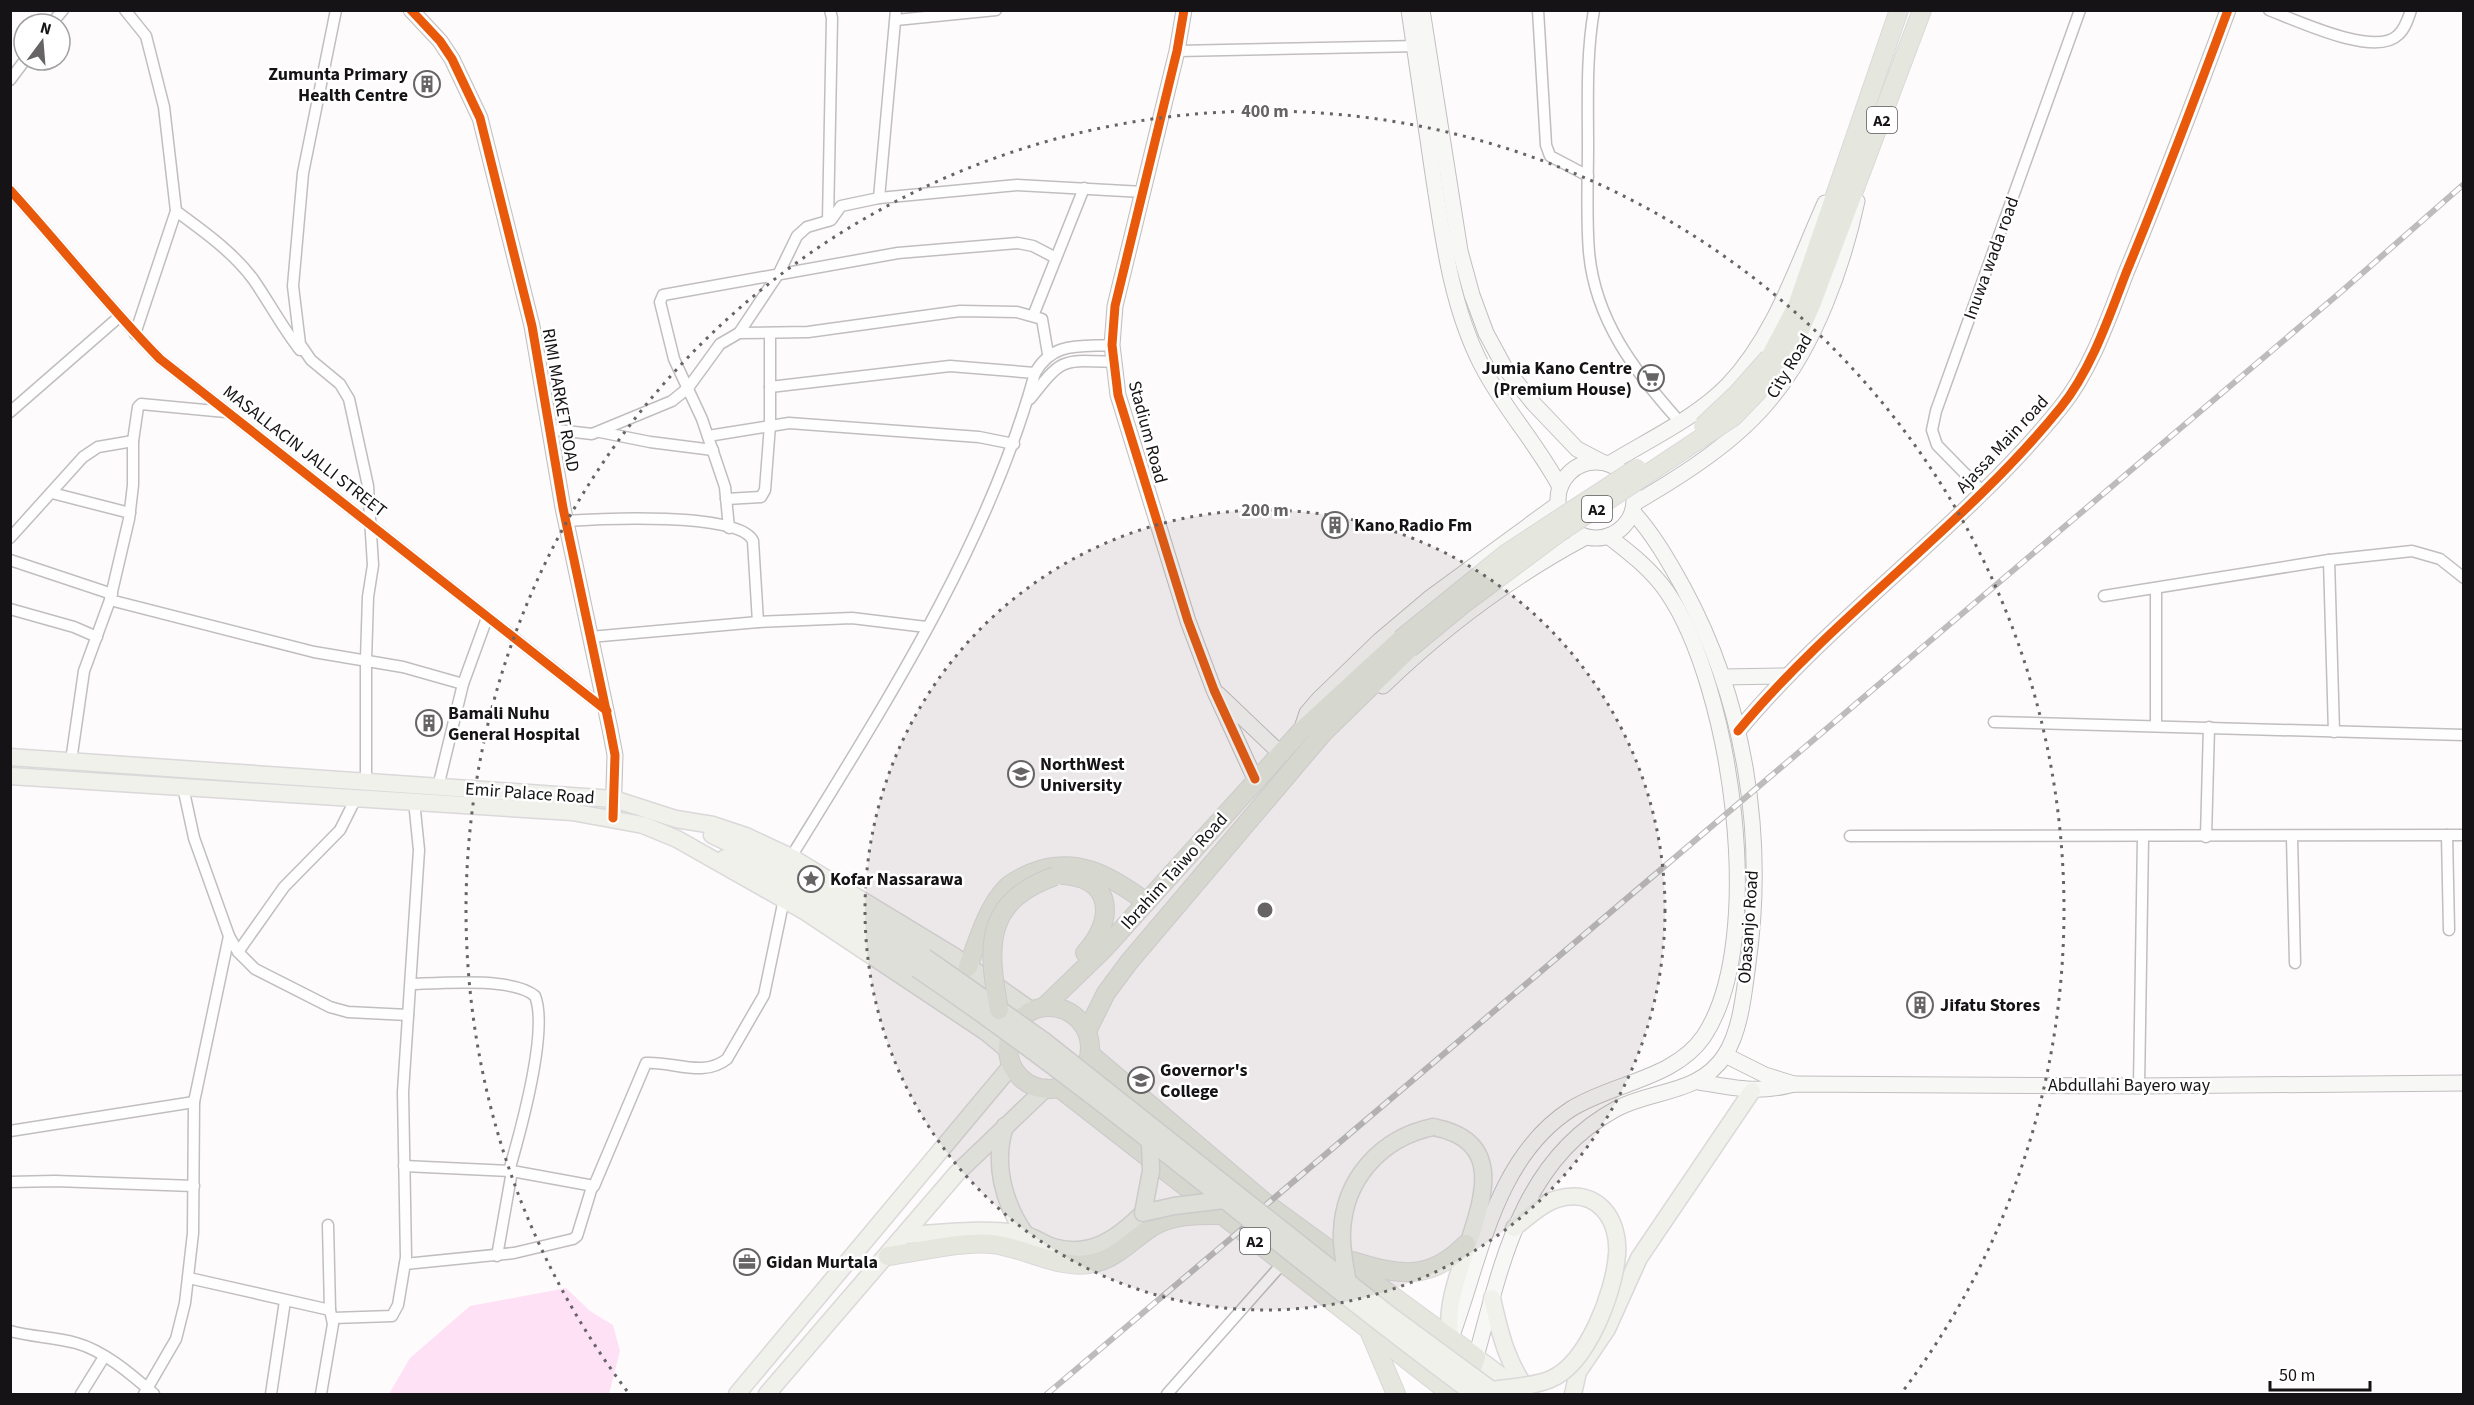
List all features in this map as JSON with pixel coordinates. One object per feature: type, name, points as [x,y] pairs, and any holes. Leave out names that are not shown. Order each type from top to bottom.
[{"type":"highway","name":"City Road","points":[[1834,225],[1840,174],[1899,10]]},
{"type":"highway","name":"City Road","points":[[1834,225],[1863,171],[1922,10]]},
{"type":"highway","name":"A2","points":[[1312,728],[1405,644],[1541,546],[1733,417],[1757,392],[1773,362],[1802,326],[1834,225]]},
{"type":"highway","name":"Ibrahim Taiwo Road","points":[[1087,1031],[1106,993],[1129,962],[1309,752],[1312,728]]},
{"type":"highway","name":"Ibrahim Taiwo Road","points":[[1038,1009],[1060,993],[1092,962],[1280,753],[1312,728]]},
{"type":"highway","points":[[968,967],[984,927],[1007,887],[1039,870],[1059,866],[1094,869],[1120,882],[1146,902]]},
{"type":"highway","points":[[999,1010],[991,960],[991,942],[996,925],[1021,892],[1055,876],[1079,877],[1091,883],[1101,892],[1106,915],[1102,932],[1075,964],[1060,993]]},
{"type":"highway","name":"A2","points":[[1038,1009],[1018,1021],[1010,1035],[1011,1058],[1026,1081],[1052,1088],[1223,1207],[1282,1263],[1441,1391],[1451,1338]]},
{"type":"highway","points":[[1038,1009],[1070,1012],[1080,1020],[1087,1031],[1090,1054],[1084,1069],[1073,1081],[1052,1088]]},
{"type":"highway","name":"A2","points":[[1090,1054],[1267,1204],[1476,1357]]},
{"type":"highway","points":[[888,1256],[990,1244],[1014,1248],[1066,1264],[1095,1263],[1109,1258],[1153,1227],[1169,1220],[1223,1207]]},
{"type":"highway","points":[[1337,1256],[1406,1274],[1433,1268],[1454,1257],[1466,1244]]},
{"type":"highway","points":[[1369,1332],[1396,1395]]},
{"type":"highway","points":[[1462,1395],[1476,1357]]},
{"type":"main road","name":"RIMI MARKET ROAD","points":[[411,10],[440,41],[452,59],[480,118],[532,326],[565,520],[607,711],[615,755],[613,818]]},
{"type":"main road","name":"Stadium Road","points":[[1184,10],[1177,51],[1115,306],[1112,345],[1118,395],[1179,597],[1214,690],[1256,779]]},
{"type":"main road","points":[[1409,10],[1421,46],[1460,251],[1472,295],[1486,333],[1505,368],[1540,411],[1577,449],[1620,470],[1629,479],[1634,491],[1634,508],[1627,523],[1608,536],[1586,537],[1567,525],[1558,504],[1560,487],[1565,477],[1581,465],[1605,463]]},
{"type":"main road","points":[[1422,10],[1421,46],[1446,256],[1463,323],[1480,363],[1497,392],[1548,463],[1560,487]]},
{"type":"main road","name":"Ajassa Main road","points":[[1738,731],[1785,676],[1982,491],[2062,406],[2097,345],[2172,163],[2228,10]]},
{"type":"main road","name":"City Road","points":[[1634,508],[1724,443],[1773,396],[1805,345],[1838,271],[1848,240],[1863,171]]},
{"type":"main road","name":"City Road","points":[[1605,463],[1679,421],[1727,386],[1757,348],[1772,323],[1840,174]]},
{"type":"main road","name":"Ibrahim Taiwo Road","points":[[1312,728],[1307,713],[1379,641],[1431,597],[1558,504]]},
{"type":"main road","name":"Obasanjo Road","points":[[1476,1357],[1514,1228],[1523,1206],[1547,1167],[1589,1127],[1616,1109],[1699,1082],[1725,1055],[1735,1030],[1750,945],[1752,826],[1750,796],[1738,731],[1724,677],[1703,626],[1678,578],[1634,508]]},
{"type":"main road","name":"Obasanjo Road","points":[[1451,1338],[1485,1232],[1510,1178],[1532,1145],[1570,1110],[1686,1057],[1714,1020],[1732,955],[1736,921],[1734,809],[1712,701],[1684,622],[1668,593],[1650,570],[1608,536]]},
{"type":"main road","name":"Ibrahim Taiwo Road","points":[[1309,752],[1337,730],[1391,678],[1446,631],[1556,553],[1586,537]]},
{"type":"main road","points":[[1724,677],[1785,676]]},
{"type":"main road","name":"Stadium Road","points":[[1214,690],[1280,753]]},
{"type":"main road","name":"Emir Palace Road","points":[[10,757],[361,789],[414,801],[573,812],[643,825],[676,839],[724,868],[784,899],[986,1032],[1011,1058]]},
{"type":"main road","name":"Emir Palace Road","points":[[10,776],[183,787],[361,789],[438,787],[614,799],[676,819],[713,825],[746,836],[791,857],[1038,1009]]},
{"type":"main road","points":[[676,819],[800,877],[921,963],[1150,1141],[1223,1207],[1474,1395]]},
{"type":"main road","points":[[1735,827],[1752,826]]},
{"type":"main road","points":[[676,839],[756,870],[999,1010],[1051,1047],[1348,1283],[1494,1392],[1534,1384],[1552,1378],[1565,1369],[1592,1334],[1602,1314],[1616,1269],[1616,1230],[1611,1217],[1599,1204],[1582,1197],[1556,1199],[1514,1228]]},
{"type":"main road","points":[[1725,1055],[1758,1072],[1794,1084]]},
{"type":"main road","points":[[737,1395],[1011,1058]]},
{"type":"main road","points":[[1699,1082],[1752,1091],[1772,1090],[1794,1084]]},
{"type":"main road","name":"Abdullahi Bayero way","points":[[1794,1084],[2139,1086],[2463,1083]]},
{"type":"main road","points":[[767,1395],[907,1235],[957,1173],[1005,1126],[1052,1088]]},
{"type":"main road","points":[[1573,1395],[1578,1372],[1607,1329],[1639,1258],[1752,1091]]},
{"type":"main road","points":[[1005,1126],[1000,1150],[1004,1194],[1012,1215],[1024,1234]]},
{"type":"main road","points":[[1348,1283],[1341,1235],[1347,1197],[1355,1179],[1383,1149],[1418,1130],[1433,1127],[1459,1133],[1470,1142],[1485,1169],[1485,1186],[1466,1244],[1449,1314],[1451,1338]]},
{"type":"main road","points":[[1143,1214],[1151,1171],[1150,1141]]},
{"type":"main road","points":[[907,1235],[987,1232],[1024,1234],[1061,1249],[1094,1248],[1113,1239],[1143,1214],[1174,1206],[1223,1207]]},
{"type":"main road","points":[[1492,1298],[1506,1356],[1516,1376],[1530,1395]]},
{"type":"main road","points":[[1476,1357],[1525,1395]]},
{"type":"street","points":[[125,10],[146,36],[164,107],[176,211],[135,334]]},
{"type":"street","points":[[311,360],[300,344],[297,331],[292,286],[295,235],[303,173],[336,10]]},
{"type":"street","points":[[828,221],[832,18],[830,10]]},
{"type":"street","points":[[879,198],[896,15],[996,10]]},
{"type":"street","points":[[1538,10],[1546,145],[1550,156],[1588,176]]},
{"type":"street","points":[[1594,10],[1588,66],[1588,176],[1589,252],[1597,294],[1611,330],[1642,380],[1679,421]]},
{"type":"street","name":"Inuwa wada road","points":[[1982,491],[1937,445],[1932,430],[1936,411],[2080,10]]},
{"type":"street","points":[[2269,10],[2363,44],[2384,43],[2397,37],[2411,10]]},
{"type":"street","points":[[1177,51],[1421,46]]},
{"type":"street","points":[[549,429],[582,435],[599,432],[672,401],[688,388],[720,344],[739,333],[779,273],[802,230],[828,221],[841,206],[879,198],[1017,185],[1143,192]]},
{"type":"street","points":[[1033,316],[1084,188]]},
{"type":"street","name":"MASALLACIN JALLI STREET","points":[[10,190],[70,256],[119,317],[160,359],[607,711]]},
{"type":"street","points":[[176,211],[215,240],[252,279],[285,331],[311,360],[340,384],[349,399],[368,486],[372,524],[374,565],[368,597],[361,789],[340,830],[284,887],[238,952]]},
{"type":"street","points":[[729,528],[726,499],[708,436],[674,358],[660,302],[663,295],[898,253],[1000,243],[1033,246],[1056,258]]},
{"type":"street","points":[[739,333],[808,332],[960,311],[1017,312],[1042,319],[1048,354]]},
{"type":"street","points":[[10,412],[119,317]]},
{"type":"street","points":[[726,499],[764,495],[770,425],[770,333]]},
{"type":"street","points":[[791,857],[890,697],[994,493],[1014,444],[1035,373],[1048,354],[1059,349],[1112,345]]},
{"type":"street","points":[[1027,404],[1048,374],[1067,362],[1114,362]]},
{"type":"street","points":[[770,387],[950,366],[1035,373]]},
{"type":"street","points":[[71,761],[84,671],[111,597],[130,513],[133,441],[138,406],[141,404],[228,412]]},
{"type":"street","points":[[708,436],[770,425],[827,424],[979,437],[1014,444]]},
{"type":"street","points":[[599,432],[650,442],[712,450]]},
{"type":"street","points":[[10,538],[83,457],[98,447],[133,441]]},
{"type":"street","points":[[52,493],[130,513]]},
{"type":"street","points":[[565,520],[657,517],[729,528],[748,535],[753,541],[758,622]]},
{"type":"street","points":[[2104,596],[2156,590],[2329,560],[2412,551],[2440,559],[2463,579]]},
{"type":"street","points":[[10,560],[111,597],[314,652],[366,660],[463,684]]},
{"type":"street","points":[[2329,560],[2334,732]]},
{"type":"street","points":[[2156,590],[2156,726]]},
{"type":"street","points":[[10,609],[74,627],[97,637]]},
{"type":"street","points":[[438,787],[463,684],[487,618]]},
{"type":"street","points":[[590,637],[758,622],[852,618],[926,627]]},
{"type":"street","points":[[1994,723],[2463,735]]},
{"type":"street","points":[[2206,837],[2210,728]]},
{"type":"street","points":[[183,787],[194,838],[229,936],[238,952],[255,969],[330,1007],[348,1012],[408,1015]]},
{"type":"street","points":[[189,1278],[332,1314],[392,1316],[398,1305],[405,1264],[407,1206],[403,1092],[412,984],[419,850],[414,801]]},
{"type":"street","points":[[1850,836],[2143,838],[2463,835]]},
{"type":"street","points":[[2447,836],[2449,930]]},
{"type":"street","points":[[2292,837],[2295,963]]},
{"type":"street","points":[[2139,1086],[2143,838]]},
{"type":"street","points":[[405,1264],[497,1256],[576,1238],[592,1187],[596,1184],[646,1064],[694,1069],[722,1063],[727,1059],[764,995],[784,899]]},
{"type":"street","points":[[10,1331],[77,1343],[104,1357],[149,1393],[176,1339],[189,1278],[194,1186],[194,1102],[229,936]]},
{"type":"street","points":[[412,984],[478,982],[525,990],[535,996],[537,1029],[534,1072],[511,1171],[497,1256]]},
{"type":"street","points":[[10,1131],[66,1124],[194,1102]]},
{"type":"street","points":[[404,1166],[511,1171],[592,1187]]},
{"type":"street","points":[[10,1182],[55,1181],[194,1186]]},
{"type":"street","points":[[321,1395],[332,1314],[328,1225]]},
{"type":"street","points":[[1167,1395],[1282,1263]]},
{"type":"street","points":[[271,1395],[285,1301]]},
{"type":"street","points":[[81,1395],[104,1357]]},
{"type":"shaded area","points":[[566,1288],[590,1311],[613,1325],[620,1351],[609,1394],[389,1394],[410,1358],[470,1306]]},
{"type":"railway","points":[[1047,1394],[1242,1229],[1267,1204],[2342,291],[2464,184]]},
{"type":"cycle path","points":[[411,10],[440,41],[452,59],[480,118],[532,326],[563,508],[615,755],[613,818]]},
{"type":"cycle path","points":[[1184,10],[1177,51],[1115,306],[1112,345],[1118,395],[1188,621],[1214,690],[1255,779]]},
{"type":"cycle path","points":[[1738,731],[1816,648],[1984,491],[2024,450],[2072,392],[2106,325],[2228,10]]},
{"type":"cycle path","points":[[10,190],[121,318],[160,359],[607,711]]},
{"type":"place","name":"Zumunta Primary Health Centre","points":[[427,84]]},
{"type":"place","name":"Jumia Kano Centre (Premium House)","points":[[1651,378]]},
{"type":"place","name":"Kano Radio Fm","points":[[1335,525]]},
{"type":"place","name":"Bamali Nuhu General Hospital","points":[[429,723]]},
{"type":"place","name":"NorthWest University","points":[[1021,774]]},
{"type":"place","name":"Kofar Nassarawa","points":[[811,879]]},
{"type":"place","name":"Jifatu Stores","points":[[1920,1005]]},
{"type":"place","name":"Governor's College","points":[[1141,1080]]},
{"type":"place","name":"Gidan Murtala","points":[[747,1262]]}]
